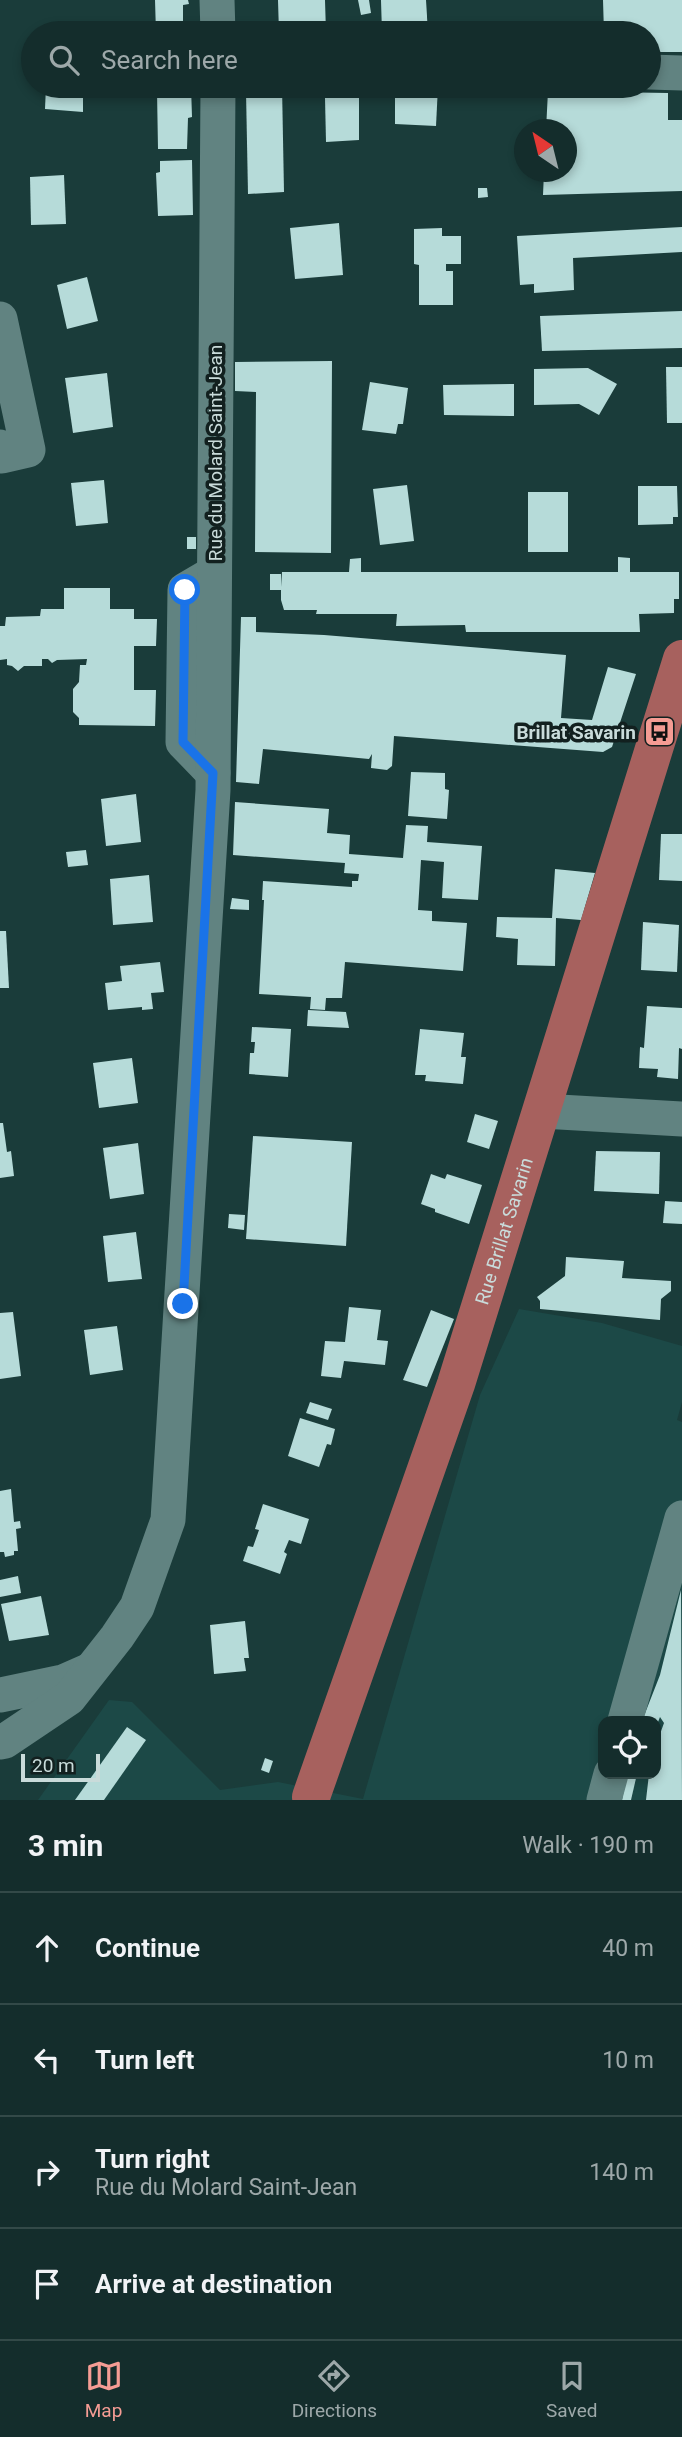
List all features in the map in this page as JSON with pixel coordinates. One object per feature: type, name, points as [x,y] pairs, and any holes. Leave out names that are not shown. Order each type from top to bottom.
[{"type":"main road","name":"Rue Brillat Savarin","points":[[306,1799],[456,1384],[682,659]]},
{"type":"street","points":[[217,0],[218,21]]},
{"type":"street","points":[[661,72],[682,73]]},
{"type":"street","name":"Rue du Molard Saint-Jean","points":[[2,1743],[69,1698],[94,1668],[137,1607],[168,1520],[213,773],[218,98]]},
{"type":"street","points":[[0,319],[5,363],[28,450],[2,456],[0,447]]},
{"type":"street","points":[[542,1111],[682,1119]]},
{"type":"street","points":[[626,1716],[682,1518]]},
{"type":"street","points":[[2,1692],[63,1682],[94,1668]]},
{"type":"street","points":[[604,1800],[610,1779]]},
{"type":"shaded area","points":[[519,1309],[602,1323],[682,1346],[682,1402],[677,1420],[682,1422],[682,1800],[38,1800],[109,1700],[132,1702],[220,1790],[278,1782],[363,1799],[480,1395]]},
{"type":"building","points":[[155,0],[188,0],[189,4],[183,5],[183,21],[156,21]]},
{"type":"building","points":[[278,0],[325,0],[326,21],[279,21]]},
{"type":"building","points":[[358,0],[369,0],[371,13],[361,15]]},
{"type":"building","points":[[381,0],[426,0],[427,21],[382,21]]},
{"type":"building","points":[[603,0],[682,0],[682,52],[661,52],[661,21],[604,21]]},
{"type":"building","points":[[661,93],[668,93],[668,120],[682,120],[682,191],[543,195],[544,182],[577,182],[577,119],[547,119],[548,98],[661,98]]},
{"type":"building","points":[[45,98],[83,98],[83,112],[45,109]]},
{"type":"building","points":[[157,98],[191,98],[192,117],[188,118],[187,149],[158,149]]},
{"type":"building","points":[[246,98],[282,98],[284,192],[248,194]]},
{"type":"building","points":[[325,98],[359,98],[359,140],[326,142]]},
{"type":"building","points":[[395,98],[437,98],[436,126],[395,124]]},
{"type":"building","points":[[192,160],[193,215],[158,216],[156,173],[160,172],[160,161]]},
{"type":"building","points":[[64,175],[66,224],[31,225],[30,177]]},
{"type":"building","points":[[478,188],[487,188],[488,197],[478,198]]},
{"type":"building","points":[[339,223],[343,275],[295,279],[290,228]]},
{"type":"building","points":[[682,227],[682,252],[573,258],[574,290],[534,293],[534,284],[520,285],[517,236]]},
{"type":"building","points":[[442,228],[442,236],[461,236],[461,264],[446,264],[446,271],[453,271],[453,305],[419,305],[419,265],[414,264],[414,229]]},
{"type":"building","points":[[87,277],[98,321],[67,329],[57,285]]},
{"type":"building","points":[[682,311],[682,348],[542,351],[540,316]]},
{"type":"building","points":[[332,361],[331,553],[255,552],[256,392],[235,391],[235,362]]},
{"type":"building","points":[[666,367],[682,367],[682,423],[667,423]]},
{"type":"building","points":[[588,368],[617,384],[599,415],[579,404],[534,405],[534,369]]},
{"type":"building","points":[[107,373],[113,427],[73,433],[65,378]]},
{"type":"building","points":[[370,382],[408,388],[403,424],[398,424],[396,434],[362,430]]},
{"type":"building","points":[[514,384],[514,416],[444,415],[443,385]]},
{"type":"building","points":[[104,480],[108,523],[76,526],[71,483]]},
{"type":"building","points":[[407,485],[414,541],[380,545],[373,489]]},
{"type":"building","points":[[638,486],[677,486],[678,517],[673,517],[673,524],[638,525]]},
{"type":"building","points":[[528,492],[568,492],[568,552],[528,552]]},
{"type":"building","points":[[187,537],[196,537],[196,549],[187,549]]},
{"type":"building","points":[[618,557],[630,558],[630,572],[679,572],[679,599],[674,599],[674,613],[639,614],[640,632],[466,632],[465,625],[396,626],[397,614],[316,614],[317,610],[284,610],[281,590],[270,590],[270,574],[281,574],[281,587],[282,572],[349,572],[350,559],[361,558],[361,572],[618,572]]},
{"type":"building","points":[[64,588],[110,588],[110,609],[134,609],[134,619],[157,619],[156,646],[134,646],[134,690],[156,690],[155,726],[79,725],[79,718],[73,712],[73,689],[79,682],[80,665],[86,665],[87,659],[57,660],[52,663],[48,659],[42,659],[42,666],[24,666],[18,671],[7,665],[7,659],[0,660],[0,626],[5,626],[6,617],[40,616],[41,609],[64,609]]},
{"type":"building","points":[[241,617],[256,617],[256,632],[566,655],[561,718],[592,720],[608,667],[636,674],[612,747],[603,752],[394,736],[392,766],[387,770],[371,768],[372,754],[369,759],[263,749],[259,784],[236,782]]},
{"type":"building","points":[[411,772],[445,773],[445,789],[449,790],[447,819],[408,816]]},
{"type":"building","points":[[136,794],[141,842],[106,846],[101,799]]},
{"type":"building","points":[[235,802],[329,809],[327,833],[350,835],[349,854],[403,858],[406,825],[428,826],[427,842],[482,846],[478,900],[442,898],[444,862],[421,860],[418,910],[432,911],[432,921],[467,923],[463,971],[345,962],[342,998],[326,998],[325,1010],[310,1009],[311,997],[259,994],[263,881],[352,887],[352,881],[358,881],[359,874],[344,873],[345,863],[233,855]]},
{"type":"building","points":[[661,834],[682,834],[682,881],[659,880]]},
{"type":"building","points":[[86,850],[88,865],[68,867],[66,852]]},
{"type":"building","points":[[555,869],[595,873],[581,920],[556,918],[555,966],[517,965],[518,939],[496,937],[497,917],[552,918]]},
{"type":"building","points":[[149,875],[153,922],[113,925],[110,879]]},
{"type":"building","points":[[232,898],[249,900],[249,910],[230,909]]},
{"type":"building","points":[[643,922],[679,925],[677,972],[641,970]]},
{"type":"building","points":[[0,931],[6,931],[9,988],[0,988]]},
{"type":"building","points":[[160,962],[164,992],[151,993],[153,1009],[142,1010],[142,1007],[108,1010],[105,983],[122,981],[120,966]]},
{"type":"building","points":[[647,1006],[682,1008],[682,1049],[679,1048],[678,1079],[657,1077],[658,1069],[639,1068],[640,1047],[644,1048]]},
{"type":"building","points":[[308,1010],[346,1012],[349,1028],[307,1026]]},
{"type":"building","points":[[252,1027],[291,1029],[288,1077],[249,1074],[250,1053],[254,1053],[255,1042],[251,1042]]},
{"type":"building","points":[[420,1029],[464,1033],[461,1057],[466,1057],[463,1084],[425,1081],[426,1075],[415,1075]]},
{"type":"building","points":[[132,1058],[138,1103],[99,1108],[93,1063]]},
{"type":"building","points":[[475,1114],[498,1121],[489,1149],[467,1142]]},
{"type":"building","points":[[0,1123],[3,1123],[7,1152],[11,1151],[14,1176],[0,1178]]},
{"type":"building","points":[[253,1136],[352,1142],[346,1246],[246,1239]]},
{"type":"building","points":[[138,1143],[144,1194],[110,1199],[103,1148]]},
{"type":"building","points":[[596,1151],[660,1152],[659,1194],[594,1191]]},
{"type":"building","points":[[431,1174],[445,1179],[447,1174],[482,1185],[469,1224],[421,1204]]},
{"type":"building","points":[[665,1201],[682,1202],[682,1224],[663,1223]]},
{"type":"building","points":[[229,1214],[245,1215],[244,1230],[228,1228]]},
{"type":"building","points":[[136,1232],[142,1279],[108,1282],[103,1236]]},
{"type":"building","points":[[566,1257],[624,1261],[622,1278],[671,1281],[671,1291],[661,1299],[660,1320],[540,1309],[537,1297],[565,1276]]},
{"type":"building","points":[[349,1307],[381,1310],[377,1340],[388,1341],[385,1365],[344,1361],[341,1378],[321,1376],[325,1341],[345,1342]]},
{"type":"building","points":[[431,1310],[454,1319],[427,1387],[403,1380]]},
{"type":"building","points":[[13,1312],[21,1376],[0,1379],[0,1313]]},
{"type":"building","points":[[117,1326],[123,1370],[90,1375],[84,1330]]},
{"type":"building","points":[[310,1402],[332,1409],[328,1420],[306,1413]]},
{"type":"building","points":[[300,1418],[335,1429],[331,1445],[327,1444],[319,1467],[288,1456]]},
{"type":"building","points":[[11,1489],[14,1522],[20,1521],[21,1528],[16,1529],[18,1551],[5,1557],[4,1552],[0,1552],[0,1491]]},
{"type":"building","points":[[263,1504],[309,1519],[301,1544],[289,1540],[280,1574],[243,1561],[248,1546],[253,1547],[259,1530],[255,1529]]},
{"type":"building","points":[[18,1576],[21,1593],[0,1597],[0,1580]]},
{"type":"building","points":[[681,1590],[682,1800],[646,1800],[648,1779],[661,1779],[661,1731],[664,1723],[661,1716],[644,1716],[660,1675]]},
{"type":"building","points":[[41,1596],[49,1635],[9,1641],[1,1604]]},
{"type":"building","points":[[245,1621],[249,1658],[244,1658],[246,1671],[214,1674],[210,1625]]},
{"type":"building","points":[[127,1727],[146,1740],[104,1800],[75,1800]]},
{"type":"building","points":[[265,1758],[273,1761],[269,1773],[261,1770]]},
{"type":"building","points":[[626,1779],[636,1779],[631,1800],[622,1800]]},
{"type":"place","name":"Brillat Savarin","points":[[659,732]]},
{"type":"route","points":[[183,1304],[213,790],[213,773],[183,742],[185,590]]}]
